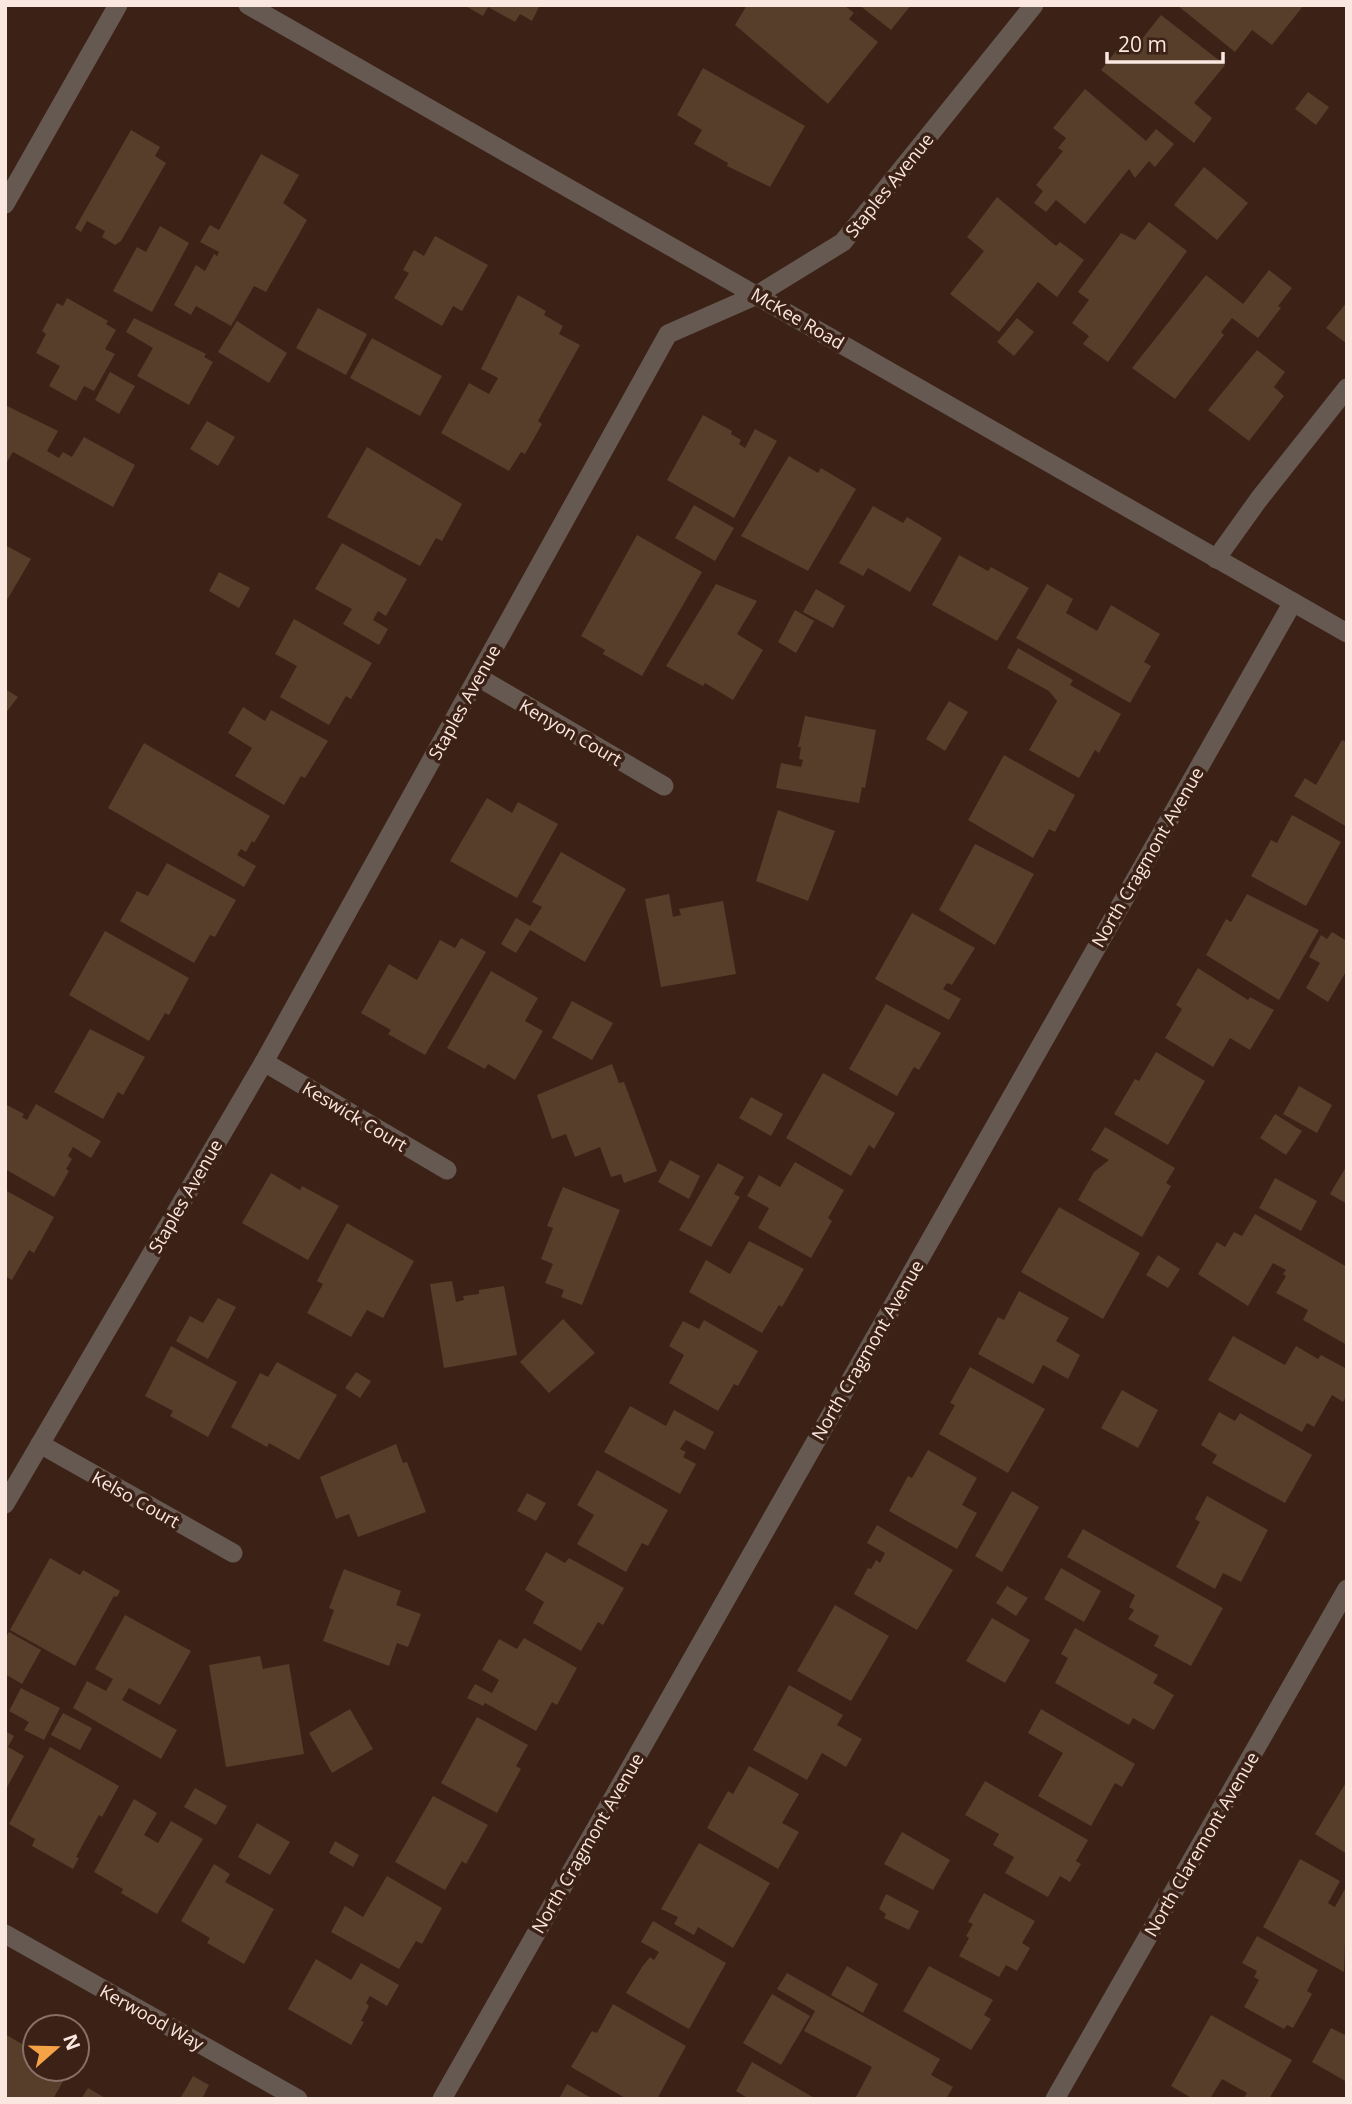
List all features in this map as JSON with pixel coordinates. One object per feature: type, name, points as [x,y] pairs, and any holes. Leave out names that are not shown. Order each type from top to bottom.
[{"type":"street","points":[[5,204],[118,5]]},
{"type":"street","name":"Staples Avenue","points":[[5,1504],[264,1062],[668,334],[757,295],[843,242],[1034,5]]},
{"type":"street","name":"McKee Road","points":[[255,7],[1347,632]]},
{"type":"street","points":[[1216,559],[1259,499],[1347,388]]},
{"type":"street","name":"North Cragmont Avenue","points":[[442,2099],[1293,603]]},
{"type":"street","name":"Kenyon Court","points":[[478,677],[664,786]]},
{"type":"street","name":"Keswick Court","points":[[264,1062],[447,1170]]},
{"type":"street","name":"Kelso Court","points":[[40,1444],[233,1553]]},
{"type":"street","name":"North Claremont Avenue","points":[[1055,2099],[1347,1589]]},
{"type":"street","name":"Kerwood Way","points":[[5,1934],[298,2099]]},
{"type":"building","points":[[464,5],[540,5],[532,21],[520,14],[515,22],[488,7],[483,16]]},
{"type":"building","points":[[747,5],[844,5],[854,13],[849,19],[878,42],[828,104],[735,25]]},
{"type":"building","points":[[859,5],[911,5],[891,30]]},
{"type":"building","points":[[1177,5],[1304,5],[1272,45],[1252,30],[1235,52]]},
{"type":"building","points":[[1161,15],[1225,65],[1194,103],[1212,118],[1194,143],[1101,70],[1128,36],[1138,44]]},
{"type":"building","points":[[703,68],[805,126],[770,187],[727,166],[728,163],[694,144],[702,130],[677,115]]},
{"type":"building","points":[[1085,89],[1146,141],[1156,129],[1174,144],[1155,167],[1149,161],[1135,178],[1129,169],[1085,224],[1056,200],[1046,212],[1034,203],[1043,191],[1036,185],[1063,151],[1058,148],[1066,138],[1053,128]]},
{"type":"building","points":[[1308,92],[1329,107],[1316,125],[1295,109]]},
{"type":"building","points":[[131,130],[160,147],[155,156],[166,163],[121,241],[115,245],[102,237],[105,231],[87,221],[81,232],[75,228]]},
{"type":"building","points":[[261,154],[299,175],[283,203],[307,220],[266,292],[254,286],[231,326],[196,306],[191,315],[174,305],[196,265],[205,271],[214,254],[217,256],[219,252],[200,242],[210,225],[219,230]]},
{"type":"building","points":[[1204,167],[1248,203],[1217,240],[1174,205]]},
{"type":"building","points":[[997,197],[1056,246],[1060,242],[1084,260],[1057,297],[1038,282],[999,332],[950,294],[984,251],[967,237]]},
{"type":"building","points":[[1149,222],[1187,251],[1108,362],[1083,344],[1089,336],[1072,323],[1089,300],[1078,292],[1121,233],[1135,240]]},
{"type":"building","points":[[160,226],[189,243],[152,312],[113,291],[137,247],[146,252]]},
{"type":"building","points":[[435,236],[488,265],[462,311],[453,306],[442,326],[394,298],[409,273],[403,270],[414,250],[424,256]]},
{"type":"building","points":[[1269,270],[1292,288],[1278,306],[1281,308],[1258,338],[1232,318],[1221,332],[1224,335],[1175,399],[1132,368],[1206,275],[1243,304]]},
{"type":"building","points":[[518,295],[546,311],[544,315],[563,326],[559,334],[580,345],[538,421],[542,424],[525,454],[521,452],[509,471],[441,433],[469,383],[489,394],[498,378],[481,369]]},
{"type":"building","points":[[67,298],[108,321],[106,324],[116,330],[105,349],[115,354],[94,391],[84,386],[76,401],[49,386],[60,366],[36,353],[46,334],[42,331],[57,303],[63,306]]},
{"type":"building","points":[[1347,302],[1347,344],[1326,328]]},
{"type":"building","points":[[318,308],[367,334],[346,375],[296,348]]},
{"type":"building","points":[[134,318],[206,354],[204,357],[213,362],[189,405],[137,376],[153,348],[126,332]]},
{"type":"building","points":[[1017,318],[1034,332],[1014,356],[997,342]]},
{"type":"building","points":[[237,321],[287,353],[269,383],[218,352]]},
{"type":"building","points":[[372,338],[442,376],[420,416],[350,378]]},
{"type":"building","points":[[1257,350],[1285,372],[1274,387],[1284,396],[1249,441],[1208,410]]},
{"type":"building","points":[[110,372],[135,386],[119,414],[95,400]]},
{"type":"building","points":[[5,405],[58,431],[47,451],[59,458],[63,452],[72,457],[84,437],[135,465],[113,507],[13,452],[5,465]]},
{"type":"building","points":[[703,415],[732,431],[731,434],[741,440],[739,444],[745,448],[755,429],[777,441],[734,518],[667,480]]},
{"type":"building","points":[[207,421],[235,437],[218,466],[190,449]]},
{"type":"building","points":[[367,447],[462,504],[442,541],[436,538],[420,566],[327,517]]},
{"type":"building","points":[[789,456],[818,473],[821,468],[856,489],[808,571],[741,536]]},
{"type":"building","points":[[694,505],[734,528],[715,561],[675,538]]},
{"type":"building","points":[[873,506],[903,523],[907,517],[942,538],[910,592],[868,568],[863,576],[839,563]]},
{"type":"building","points":[[637,535],[702,572],[642,676],[603,654],[605,650],[581,636]]},
{"type":"building","points":[[342,543],[407,579],[386,616],[378,611],[373,620],[388,629],[379,645],[343,624],[352,609],[315,589]]},
{"type":"building","points":[[5,545],[31,559],[7,600],[5,599]]},
{"type":"building","points":[[959,555],[988,571],[991,567],[1029,588],[997,641],[932,605]]},
{"type":"building","points":[[219,572],[250,588],[239,608],[209,591]]},
{"type":"building","points":[[716,584],[757,601],[737,634],[763,650],[733,700],[705,683],[703,686],[666,666]]},
{"type":"building","points":[[1047,584],[1073,599],[1066,613],[1097,631],[1111,605],[1160,634],[1144,662],[1151,666],[1130,703],[1016,638]]},
{"type":"building","points":[[816,589],[845,606],[833,628],[803,612]]},
{"type":"building","points":[[795,610],[814,621],[796,653],[778,642]]},
{"type":"building","points":[[294,619],[372,663],[351,699],[346,696],[329,725],[280,697],[297,666],[275,654]]},
{"type":"building","points":[[1018,648],[1073,680],[1070,685],[1121,714],[1099,753],[1095,750],[1079,778],[1029,750],[1057,701],[1049,691],[1007,668]]},
{"type":"building","points":[[5,689],[18,697],[5,714]]},
{"type":"building","points":[[949,701],[968,712],[945,751],[926,739]]},
{"type":"building","points":[[243,707],[265,721],[271,710],[328,741],[305,778],[301,776],[284,805],[235,776],[252,748],[228,733]]},
{"type":"building","points":[[805,716],[876,730],[865,788],[862,787],[859,803],[776,788],[781,763],[801,767],[803,760],[799,759],[801,747],[798,747]]},
{"type":"building","points":[[1342,740],[1347,742],[1347,827],[1294,796],[1305,778],[1316,785]]},
{"type":"building","points":[[144,743],[270,816],[254,843],[252,841],[246,852],[241,849],[237,855],[256,866],[244,887],[108,808]]},
{"type":"building","points":[[1004,755],[1075,795],[1055,832],[1049,829],[1033,858],[968,820]]},
{"type":"building","points":[[487,798],[512,813],[518,802],[558,824],[517,898],[450,861]]},
{"type":"building","points":[[778,810],[835,831],[808,901],[756,881]]},
{"type":"building","points":[[1292,815],[1341,842],[1306,906],[1251,876],[1271,840],[1277,843]]},
{"type":"building","points":[[975,844],[1034,874],[995,945],[939,910]]},
{"type":"building","points":[[561,852],[626,889],[585,962],[530,930],[516,953],[501,944],[516,918],[530,926],[542,907],[532,902]]},
{"type":"building","points":[[167,863],[236,900],[215,937],[210,935],[194,963],[120,921],[137,891],[148,896]]},
{"type":"building","points":[[669,894],[673,917],[681,915],[679,909],[723,901],[736,974],[661,987],[645,899]]},
{"type":"building","points":[[1247,894],[1319,930],[1279,1000],[1206,955],[1226,919],[1231,922]]},
{"type":"building","points":[[912,913],[975,948],[952,985],[947,983],[943,989],[961,999],[949,1020],[875,979]]},
{"type":"building","points":[[105,931],[189,978],[169,1015],[165,1013],[149,1041],[69,995]]},
{"type":"building","points":[[1332,932],[1347,941],[1347,970],[1328,1002],[1306,988],[1320,963],[1309,957],[1321,935],[1327,939]]},
{"type":"building","points":[[461,938],[486,952],[425,1055],[388,1034],[391,1030],[361,1013],[389,964],[417,980],[440,940],[455,948]]},
{"type":"building","points":[[1198,968],[1248,1000],[1250,997],[1274,1010],[1250,1050],[1230,1038],[1213,1067],[1165,1038],[1182,1009],[1176,1005]]},
{"type":"building","points":[[491,971],[538,998],[525,1021],[543,1031],[515,1080],[488,1064],[485,1069],[447,1048]]},
{"type":"building","points":[[572,1001],[613,1023],[592,1060],[552,1038]]},
{"type":"building","points":[[886,1004],[941,1033],[919,1070],[914,1067],[897,1096],[849,1069]]},
{"type":"building","points":[[90,1029],[145,1057],[123,1095],[118,1092],[103,1119],[54,1092]]},
{"type":"building","points":[[1156,1052],[1205,1081],[1168,1145],[1114,1114],[1135,1079],[1139,1081]]},
{"type":"building","points":[[612,1064],[619,1083],[624,1082],[657,1171],[624,1183],[621,1174],[611,1177],[600,1147],[575,1157],[566,1134],[552,1139],[537,1095]]},
{"type":"building","points":[[823,1073],[895,1113],[874,1149],[869,1145],[851,1176],[786,1138]]},
{"type":"building","points":[[1299,1086],[1332,1105],[1317,1133],[1283,1114]]},
{"type":"building","points":[[751,1097],[783,1114],[771,1136],[739,1118]]},
{"type":"building","points":[[5,1104],[24,1114],[22,1117],[27,1120],[36,1104],[101,1141],[91,1158],[73,1147],[68,1156],[72,1159],[66,1169],[69,1171],[54,1197],[5,1169]]},
{"type":"building","points":[[1275,1114],[1302,1131],[1286,1155],[1260,1138]]},
{"type":"building","points":[[1105,1127],[1175,1168],[1166,1183],[1171,1186],[1142,1237],[1078,1200],[1094,1172],[1109,1160],[1091,1150]]},
{"type":"building","points":[[670,1160],[700,1176],[689,1199],[658,1182]]},
{"type":"building","points":[[795,1162],[844,1190],[828,1218],[832,1221],[811,1258],[758,1228],[769,1208],[747,1196],[759,1175],[780,1187]]},
{"type":"building","points":[[718,1163],[744,1177],[734,1194],[740,1197],[711,1247],[679,1230]]},
{"type":"building","points":[[1347,1165],[1347,1204],[1330,1194]]},
{"type":"building","points":[[271,1173],[300,1190],[302,1186],[339,1206],[308,1260],[242,1223]]},
{"type":"building","points":[[1275,1178],[1317,1201],[1301,1231],[1259,1208]]},
{"type":"building","points":[[563,1187],[620,1210],[582,1305],[561,1297],[564,1290],[545,1283],[553,1264],[541,1259],[553,1228],[547,1226]]},
{"type":"building","points":[[5,1190],[54,1217],[34,1253],[29,1250],[12,1280],[5,1276]]},
{"type":"building","points":[[1059,1207],[1140,1253],[1103,1319],[1021,1272]]},
{"type":"building","points":[[1255,1214],[1347,1267],[1347,1345],[1303,1320],[1308,1310],[1276,1293],[1286,1276],[1283,1274],[1286,1270],[1273,1263],[1248,1306],[1198,1274],[1217,1242],[1225,1247],[1234,1232],[1242,1236]]},
{"type":"building","points":[[347,1223],[414,1261],[383,1318],[367,1310],[351,1337],[307,1313],[323,1284],[317,1281]]},
{"type":"building","points":[[749,1241],[804,1269],[782,1307],[779,1305],[762,1333],[689,1292],[706,1260],[730,1274]]},
{"type":"building","points":[[1158,1255],[1180,1269],[1168,1288],[1146,1275]]},
{"type":"building","points":[[452,1281],[456,1302],[464,1300],[463,1296],[479,1294],[479,1290],[504,1286],[517,1355],[444,1368],[430,1284]]},
{"type":"building","points":[[1019,1291],[1069,1318],[1056,1341],[1080,1355],[1068,1379],[1043,1365],[1033,1384],[978,1354],[998,1317],[1004,1320]]},
{"type":"building","points":[[218,1298],[236,1307],[208,1359],[176,1341],[190,1316],[203,1323]]},
{"type":"building","points":[[563,1319],[595,1353],[549,1393],[520,1362]]},
{"type":"building","points":[[704,1320],[758,1351],[738,1386],[734,1384],[718,1411],[669,1383],[684,1355],[669,1346],[683,1321],[699,1329]]},
{"type":"building","points":[[1233,1336],[1285,1365],[1296,1346],[1318,1359],[1321,1355],[1347,1369],[1347,1395],[1343,1402],[1332,1395],[1314,1427],[1307,1423],[1302,1432],[1208,1380]]},
{"type":"building","points":[[171,1346],[237,1382],[208,1437],[170,1416],[173,1411],[145,1396]]},
{"type":"building","points":[[277,1362],[337,1395],[299,1460],[269,1443],[267,1447],[231,1427],[260,1373],[268,1377]]},
{"type":"building","points":[[970,1367],[1045,1409],[1008,1473],[939,1434],[955,1405],[950,1403]]},
{"type":"building","points":[[356,1372],[371,1381],[360,1398],[345,1388]]},
{"type":"building","points":[[1122,1390],[1158,1410],[1138,1448],[1101,1428]]},
{"type":"building","points":[[630,1406],[666,1426],[674,1410],[714,1432],[705,1450],[686,1440],[680,1449],[686,1452],[683,1457],[696,1464],[680,1494],[604,1452]]},
{"type":"building","points":[[1219,1412],[1235,1421],[1240,1413],[1312,1455],[1285,1503],[1212,1463],[1217,1455],[1201,1445]]},
{"type":"building","points":[[396,1444],[403,1463],[407,1462],[426,1512],[358,1537],[349,1514],[336,1519],[320,1477]]},
{"type":"building","points":[[928,1450],[977,1478],[962,1505],[977,1513],[957,1549],[889,1511],[908,1476],[912,1478]]},
{"type":"building","points":[[597,1470],[668,1510],[648,1546],[642,1543],[626,1572],[577,1544],[594,1515],[577,1505]]},
{"type":"building","points":[[1012,1491],[1039,1507],[1002,1572],[975,1556]]},
{"type":"building","points":[[527,1493],[546,1503],[536,1521],[517,1511]]},
{"type":"building","points":[[1207,1496],[1268,1530],[1241,1582],[1223,1573],[1215,1589],[1176,1567],[1200,1522],[1195,1519]]},
{"type":"building","points":[[877,1525],[953,1570],[917,1630],[854,1594],[868,1568],[871,1569],[876,1560],[880,1563],[885,1553],[867,1543]]},
{"type":"building","points":[[1083,1529],[1223,1608],[1191,1666],[1154,1646],[1159,1636],[1128,1619],[1134,1610],[1129,1607],[1135,1595],[1067,1557]]},
{"type":"building","points":[[546,1552],[565,1563],[569,1558],[624,1588],[603,1625],[598,1622],[581,1651],[533,1623],[544,1602],[525,1590]]},
{"type":"building","points":[[50,1558],[80,1575],[83,1570],[120,1591],[117,1597],[114,1596],[75,1666],[10,1630]]},
{"type":"building","points":[[1061,1568],[1101,1591],[1084,1622],[1044,1599]]},
{"type":"building","points":[[344,1569],[401,1591],[396,1605],[421,1614],[408,1647],[397,1643],[389,1666],[323,1641],[334,1610],[329,1608]]},
{"type":"building","points":[[1007,1586],[1028,1598],[1016,1616],[996,1603]]},
{"type":"building","points":[[835,1605],[889,1636],[851,1701],[797,1671]]},
{"type":"building","points":[[125,1615],[191,1651],[160,1705],[129,1688],[122,1700],[177,1730],[161,1759],[73,1708],[87,1681],[106,1691],[113,1679],[95,1669]]},
{"type":"building","points":[[992,1618],[1030,1640],[1005,1683],[966,1661]]},
{"type":"building","points":[[1075,1628],[1158,1675],[1153,1683],[1174,1695],[1154,1730],[1133,1718],[1129,1725],[1055,1683],[1068,1658],[1061,1654]]},
{"type":"building","points":[[9,1632],[41,1650],[22,1684],[5,1674],[5,1638]]},
{"type":"building","points":[[524,1638],[577,1668],[557,1705],[552,1702],[536,1731],[485,1703],[483,1706],[467,1698],[475,1684],[492,1693],[499,1680],[482,1670],[499,1639],[517,1649]]},
{"type":"building","points":[[260,1656],[263,1669],[289,1664],[304,1754],[226,1767],[209,1665]]},
{"type":"building","points":[[789,1685],[843,1715],[837,1725],[862,1739],[846,1767],[822,1753],[807,1780],[753,1750]]},
{"type":"building","points":[[21,1688],[60,1708],[44,1740],[24,1730],[29,1722],[9,1711]]},
{"type":"building","points":[[350,1709],[373,1749],[332,1773],[309,1733]]},
{"type":"building","points":[[1041,1709],[1135,1764],[1122,1787],[1115,1783],[1091,1826],[1038,1796],[1063,1753],[1028,1733]]},
{"type":"building","points":[[63,1713],[92,1728],[80,1750],[51,1735]]},
{"type":"building","points":[[477,1717],[528,1745],[516,1766],[521,1769],[497,1813],[441,1783]]},
{"type":"building","points":[[5,1731],[14,1736],[8,1747],[24,1756],[5,1791]]},
{"type":"building","points":[[50,1747],[119,1786],[102,1817],[99,1815],[76,1857],[79,1858],[73,1869],[32,1846],[35,1839],[9,1824]]},
{"type":"building","points":[[749,1766],[799,1794],[782,1823],[799,1832],[778,1869],[707,1828],[728,1791],[733,1794]]},
{"type":"building","points":[[985,1781],[1088,1840],[1076,1861],[1081,1864],[1070,1882],[1060,1876],[1048,1897],[1005,1873],[1014,1857],[993,1845],[999,1834],[965,1815]]},
{"type":"building","points":[[1345,1784],[1347,1785],[1347,1854],[1315,1834]]},
{"type":"building","points":[[195,1788],[227,1806],[216,1825],[184,1807]]},
{"type":"building","points":[[433,1796],[488,1825],[466,1864],[462,1861],[445,1890],[395,1862]]},
{"type":"building","points":[[134,1799],[157,1813],[144,1835],[158,1843],[171,1821],[203,1839],[157,1914],[121,1893],[123,1889],[94,1872]]},
{"type":"building","points":[[257,1823],[290,1842],[270,1875],[238,1857]]},
{"type":"building","points":[[902,1832],[950,1860],[933,1890],[884,1864]]},
{"type":"building","points":[[335,1841],[359,1855],[353,1867],[329,1853]]},
{"type":"building","points":[[699,1843],[770,1883],[733,1948],[698,1927],[694,1935],[674,1924],[678,1917],[661,1909]]},
{"type":"building","points":[[1300,1859],[1340,1881],[1328,1903],[1335,1907],[1347,1885],[1344,1972],[1263,1927]]},
{"type":"building","points":[[214,1864],[230,1874],[225,1882],[274,1909],[244,1964],[207,1943],[210,1938],[181,1921]]},
{"type":"building","points":[[387,1876],[442,1908],[422,1944],[416,1941],[399,1969],[331,1932],[345,1906],[363,1917]]},
{"type":"building","points":[[984,1893],[1035,1921],[1022,1943],[1030,1948],[1017,1971],[1006,1965],[999,1977],[959,1956],[973,1924],[968,1922]]},
{"type":"building","points":[[886,1894],[919,1911],[909,1930],[884,1918],[886,1914],[879,1909]]},
{"type":"building","points":[[653,1921],[726,1963],[689,2029],[626,1993],[650,1957],[654,1960],[659,1952],[641,1942]]},
{"type":"building","points":[[1257,1936],[1318,1970],[1307,1991],[1312,1994],[1293,2028],[1287,2025],[1284,2029],[1244,2007],[1259,1980],[1254,1977],[1257,1971],[1242,1963]]},
{"type":"building","points":[[316,1959],[351,1980],[361,1963],[399,1985],[387,2006],[370,1996],[366,2003],[369,2006],[361,2021],[364,2022],[351,2045],[288,2009]]},
{"type":"building","points":[[847,1966],[878,1984],[863,2013],[831,1995]]},
{"type":"building","points":[[929,1966],[993,2000],[984,2015],[991,2019],[971,2050],[903,2011]]},
{"type":"building","points":[[787,1973],[940,2059],[931,2075],[953,2087],[946,2099],[855,2099],[872,2067],[804,2031],[815,2011],[777,1989]]},
{"type":"building","points":[[772,1994],[810,2016],[781,2065],[743,2043]]},
{"type":"building","points":[[613,2004],[686,2046],[657,2099],[627,2099],[571,2067],[592,2031],[597,2033]]},
{"type":"building","points":[[1211,2015],[1292,2060],[1269,2099],[1243,2099],[1247,2093],[1222,2079],[1210,2099],[1193,2099],[1171,2086]]},
{"type":"building","points":[[1331,2028],[1347,2036],[1347,2082],[1312,2062]]},
{"type":"building","points":[[5,2034],[21,2043],[21,2083],[62,2083],[53,2099],[5,2099]]},
{"type":"building","points":[[752,2062],[816,2099],[749,2099],[736,2091]]},
{"type":"building","points":[[193,2076],[209,2085],[202,2099],[180,2099]]},
{"type":"building","points":[[567,2084],[593,2099],[559,2099]]},
{"type":"building","points":[[88,2088],[107,2099],[81,2099]]}]
